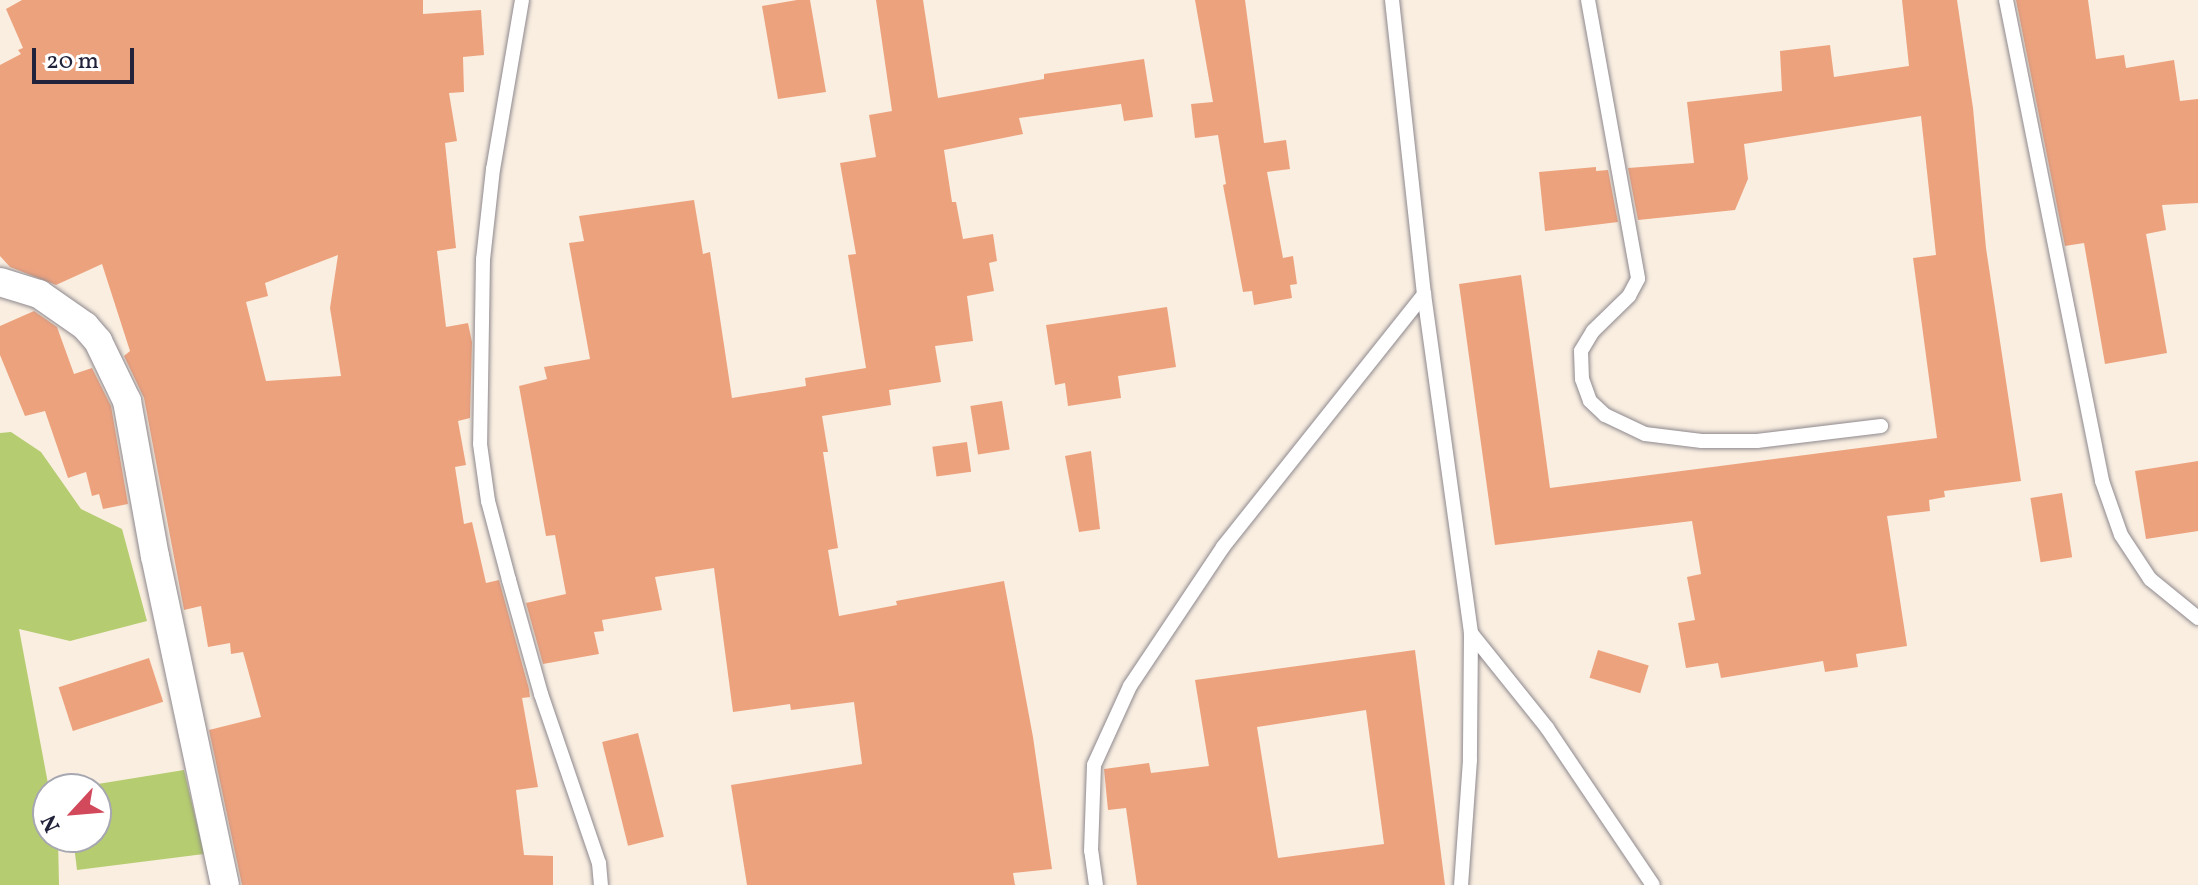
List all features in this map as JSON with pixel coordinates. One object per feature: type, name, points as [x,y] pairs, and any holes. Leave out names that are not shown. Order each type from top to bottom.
[{"type":"street","points":[[0,282],[39,294],[85,326],[98,341],[127,401],[152,542],[225,885]]},
{"type":"lane","points":[[522,0],[493,169],[483,259],[480,444],[488,501],[509,580],[541,694],[599,863],[601,885]]},
{"type":"lane","points":[[1392,0],[1424,294],[1471,633],[1470,760],[1461,885]]},
{"type":"lane","points":[[1588,0],[1638,279],[1629,296],[1593,331],[1581,351],[1582,379],[1590,401],[1605,415],[1645,434],[1702,441],[1757,441],[1881,426]]},
{"type":"lane","points":[[2006,0],[2102,481],[2121,535],[2150,579],[2198,618]]},
{"type":"lane","points":[[1096,885],[1091,851],[1094,765],[1130,686],[1223,547],[1424,294]]},
{"type":"lane","points":[[1471,633],[1547,728],[1653,885]]},
{"type":"green space","points":[[11,432],[41,452],[81,509],[122,529],[147,621],[70,641],[19,629],[46,773],[32,773],[32,853],[58,853],[59,885],[0,885],[0,433]]},
{"type":"green space","points":[[184,770],[204,854],[77,870],[75,853],[112,853],[112,782]]},
{"type":"building","points":[[22,0],[423,0],[423,14],[481,10],[484,55],[463,57],[464,92],[449,93],[457,141],[445,143],[456,248],[437,251],[446,327],[468,323],[472,342],[470,418],[458,421],[466,465],[455,467],[464,524],[472,522],[486,583],[499,580],[529,689],[530,697],[522,698],[538,787],[516,790],[524,855],[553,856],[553,885],[242,885],[209,730],[261,717],[243,652],[231,654],[230,643],[208,647],[201,606],[184,610],[144,398],[124,356],[130,351],[102,264],[56,285],[10,267],[0,256],[0,65],[21,54],[18,50],[23,48],[6,9]],"holes":[[[338,255],[330,308],[341,376],[266,381],[246,302],[268,296],[265,283]]]},
{"type":"building","points":[[810,0],[826,92],[778,99],[762,6]]},
{"type":"building","points":[[876,0],[923,0],[938,98],[1044,79],[1044,74],[1144,59],[1153,117],[1124,121],[1121,104],[1019,118],[1023,134],[944,150],[952,202],[956,202],[963,239],[993,234],[997,261],[989,263],[994,291],[967,296],[973,341],[935,346],[941,382],[889,390],[891,405],[822,416],[828,452],[823,452],[838,548],[828,550],[839,616],[897,605],[896,601],[1004,581],[1033,737],[1052,869],[1013,873],[1015,885],[747,885],[731,785],[862,764],[854,702],[791,710],[790,704],[733,712],[714,568],[655,577],[662,610],[602,620],[604,631],[594,632],[599,654],[543,664],[526,603],[566,594],[555,535],[546,536],[519,386],[547,379],[544,367],[590,359],[569,243],[584,241],[579,216],[694,200],[703,254],[710,252],[732,398],[806,386],[805,378],[866,368],[848,255],[856,254],[840,163],[876,157],[869,115],[892,111]]},
{"type":"building","points":[[1195,0],[1245,0],[1264,143],[1286,140],[1290,169],[1267,172],[1283,258],[1293,256],[1297,284],[1290,285],[1292,298],[1254,305],[1252,291],[1243,292],[1223,185],[1226,184],[1218,135],[1195,138],[1191,104],[1213,102]]},
{"type":"building","points":[[1902,0],[1957,0],[1973,108],[1986,248],[2021,481],[1944,491],[1945,497],[1929,500],[1930,511],[1887,516],[1907,646],[1856,654],[1858,667],[1825,672],[1823,661],[1721,678],[1718,663],[1686,668],[1678,623],[1695,620],[1687,577],[1701,574],[1692,521],[1495,545],[1459,284],[1521,275],[1550,488],[1937,438],[1913,258],[1936,255],[1921,116],[1744,144],[1748,179],[1735,210],[1638,220],[1628,168],[1694,163],[1687,102],[1782,91],[1780,51],[1830,45],[1834,77],[1909,66]]},
{"type":"building","points":[[2016,0],[2088,0],[2096,59],[2124,55],[2126,68],[2174,60],[2180,101],[2198,99],[2198,203],[2162,205],[2166,230],[2146,234],[2167,353],[2105,364],[2084,243],[2065,246]]},
{"type":"building","points":[[1596,167],[1596,171],[1608,170],[1618,222],[1545,231],[1539,172]]},
{"type":"building","points":[[1167,307],[1176,367],[1118,376],[1121,398],[1068,406],[1065,383],[1055,385],[1046,325]]},
{"type":"building","points":[[34,311],[57,327],[74,374],[92,368],[111,406],[128,504],[103,509],[99,494],[92,496],[86,472],[68,478],[45,411],[25,416],[0,355],[0,326]]},
{"type":"building","points":[[1002,401],[1010,449],[978,454],[970,406]]},
{"type":"building","points":[[967,442],[971,472],[937,477],[932,447]]},
{"type":"building","points":[[1091,451],[1100,529],[1079,532],[1065,456]]},
{"type":"building","points":[[2198,461],[2198,531],[2146,539],[2135,471]]},
{"type":"building","points":[[2062,493],[2072,557],[2041,562],[2030,498]]},
{"type":"building","points":[[1415,650],[1445,885],[1137,885],[1126,808],[1108,810],[1104,769],[1149,763],[1151,773],[1209,766],[1195,680]],"holes":[[[1366,710],[1384,844],[1278,858],[1257,727]]]},
{"type":"building","points":[[1598,650],[1649,665],[1640,693],[1590,678]]},
{"type":"building","points":[[149,658],[163,702],[73,731],[59,687]]},
{"type":"building","points":[[638,733],[664,837],[628,846],[602,742]]}]
